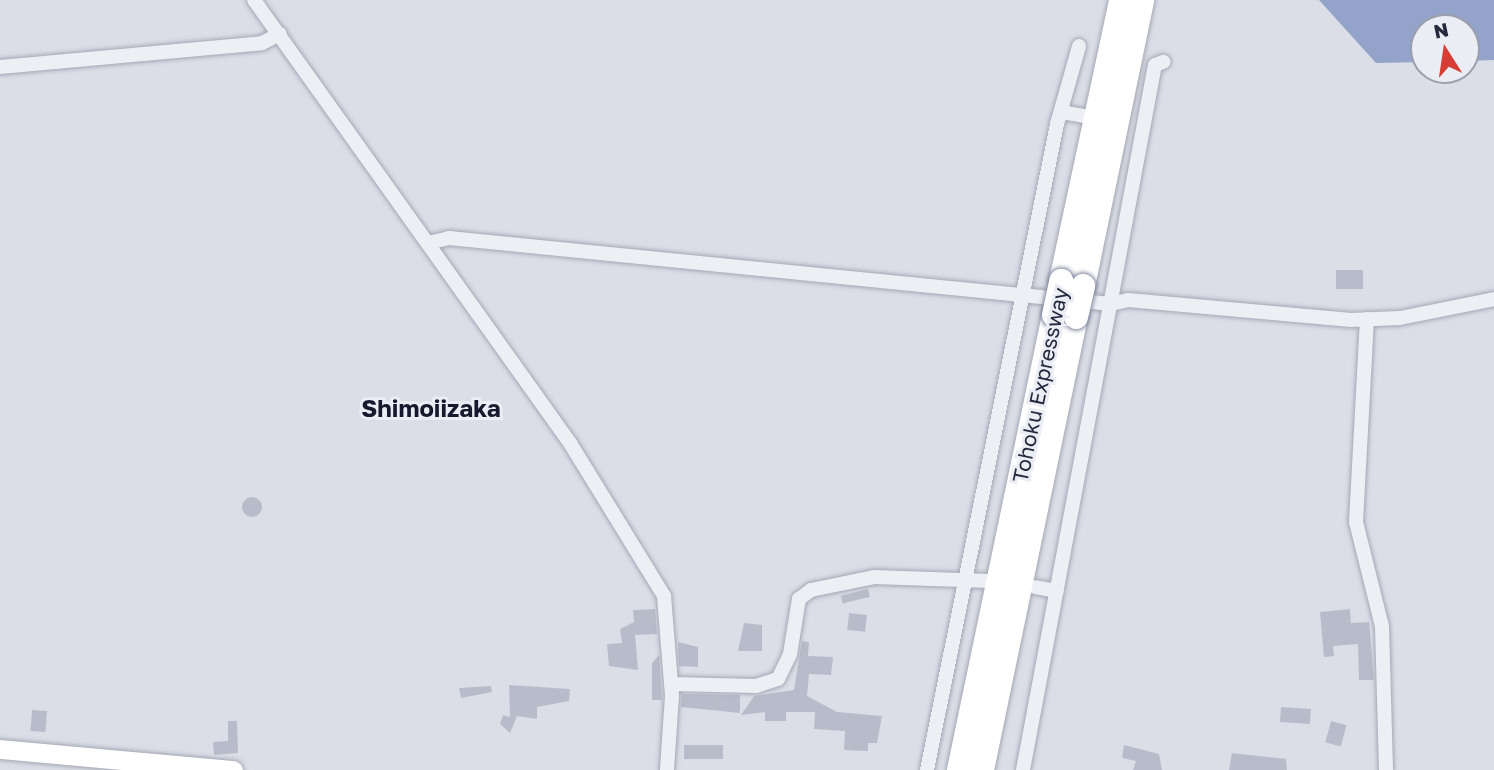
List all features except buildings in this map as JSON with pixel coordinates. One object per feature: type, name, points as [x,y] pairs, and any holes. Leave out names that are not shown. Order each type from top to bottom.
[{"type":"highway","name":"Tohoku Expressway","points":[[959,770],[1072,283],[1121,46],[1121,0]]},
{"type":"highway","name":"Tohoku Expressway","points":[[1121,46],[1142,0]]},
{"type":"highway","name":"Tohoku Expressway","points":[[982,770],[1065,316]]},
{"type":"main road","points":[[0,749],[84,764],[233,770]]},
{"type":"street","points":[[254,0],[570,443],[657,584],[667,611],[671,684],[667,770]]},
{"type":"street","points":[[0,66],[262,43],[279,34]]},
{"type":"street","points":[[927,770],[1062,112],[1079,46]]},
{"type":"street","points":[[1023,770],[1155,65],[1163,62]]},
{"type":"street","points":[[1062,112],[1084,116]]},
{"type":"street","points":[[1129,124],[1145,127]]},
{"type":"street","points":[[428,243],[449,238],[1027,292],[1111,304],[1128,300],[1367,319],[1494,299]]},
{"type":"street","points":[[1367,319],[1356,523],[1382,626],[1386,770]]},
{"type":"street","points":[[671,684],[756,686],[778,678],[790,654],[799,599],[811,590],[874,577],[990,581]]},
{"type":"street","points":[[1035,587],[1057,591]]},
{"type":"water","points":[[1319,0],[1494,0],[1494,60],[1480,60],[1480,14],[1410,14],[1410,62],[1376,63]]},
{"type":"district","name":"Shimoiizaka","points":[[431,408]]}]
